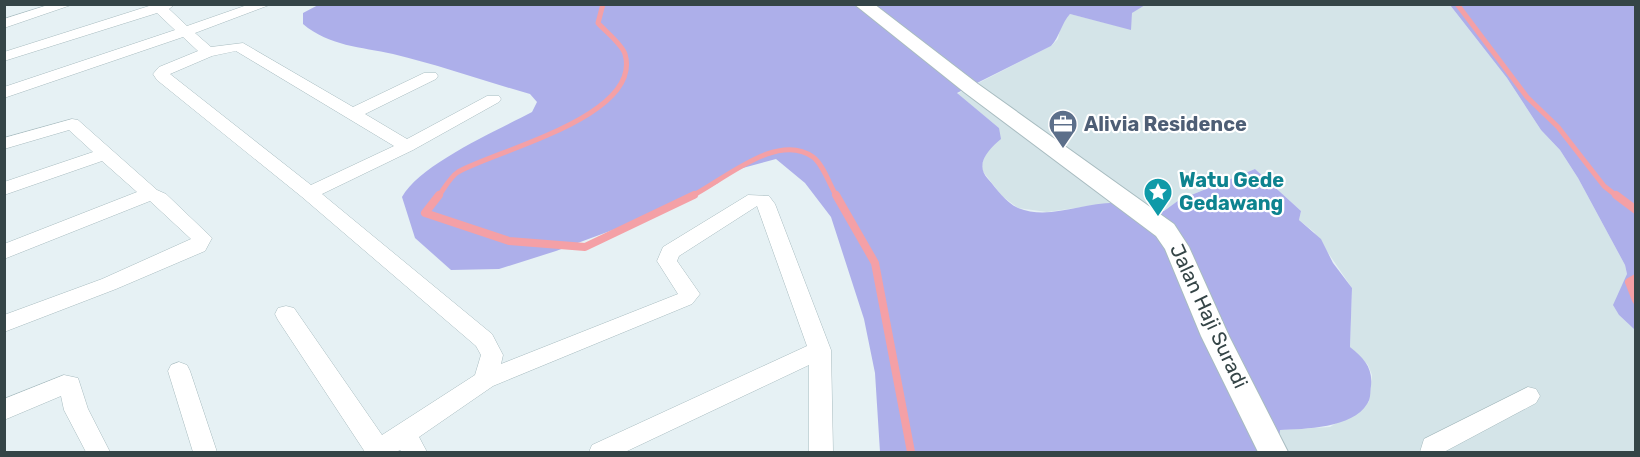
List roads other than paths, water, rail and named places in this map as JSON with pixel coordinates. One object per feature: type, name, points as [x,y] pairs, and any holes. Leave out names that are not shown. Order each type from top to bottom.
[{"type":"street","points":[[4,24],[67,4]]},
{"type":"street","points":[[4,93],[266,4]]},
{"type":"street","name":"Jalan Haji Suradi","points":[[862,4],[971,88],[1165,230],[1177,247],[1215,336],[1273,453]]},
{"type":"street","points":[[4,57],[161,6],[208,52]]},
{"type":"street","points":[[407,146],[238,46],[208,52],[165,70],[161,74],[484,340],[492,355],[485,380]]},
{"type":"street","points":[[352,114],[430,76]]},
{"type":"street","points":[[309,194],[407,146],[493,99]]},
{"type":"street","points":[[4,144],[72,124],[202,238],[198,246],[110,284],[4,324]]},
{"type":"street","points":[[4,189],[105,154]]},
{"type":"street","points":[[4,252],[150,194]]},
{"type":"street","points":[[286,314],[378,452],[410,444],[485,380],[685,299],[689,294],[667,261],[670,252],[755,199],[762,200],[766,204],[820,350],[821,453]]},
{"type":"street","points":[[601,453],[820,350]]},
{"type":"street","points":[[179,371],[205,453]]},
{"type":"street","points":[[4,410],[64,384],[70,385],[76,410],[98,453]]},
{"type":"street","points":[[1432,453],[1433,446],[1528,396]]},
{"type":"waterway","points":[[438,197],[458,172],[563,128],[590,113],[612,96],[625,76],[625,54],[617,42],[598,23],[603,4]]},
{"type":"waterway","points":[[1457,4],[1527,97],[1558,127],[1604,186],[1618,197]]},
{"type":"waterway","points":[[691,196],[750,161],[783,150],[799,151],[817,160],[837,197]]},
{"type":"waterway","points":[[439,195],[425,213],[509,241],[585,247],[691,196]]},
{"type":"waterway","points":[[836,195],[875,263],[911,452]]},
{"type":"waterway","points":[[1616,195],[1636,210]]},
{"type":"waterway","points":[[1636,278],[1629,282],[1636,300]]},
{"type":"place","name":"Alivia Residence","points":[[1063,150]]},
{"type":"place","name":"Watu Gede Gedawang","points":[[1158,218]]}]
